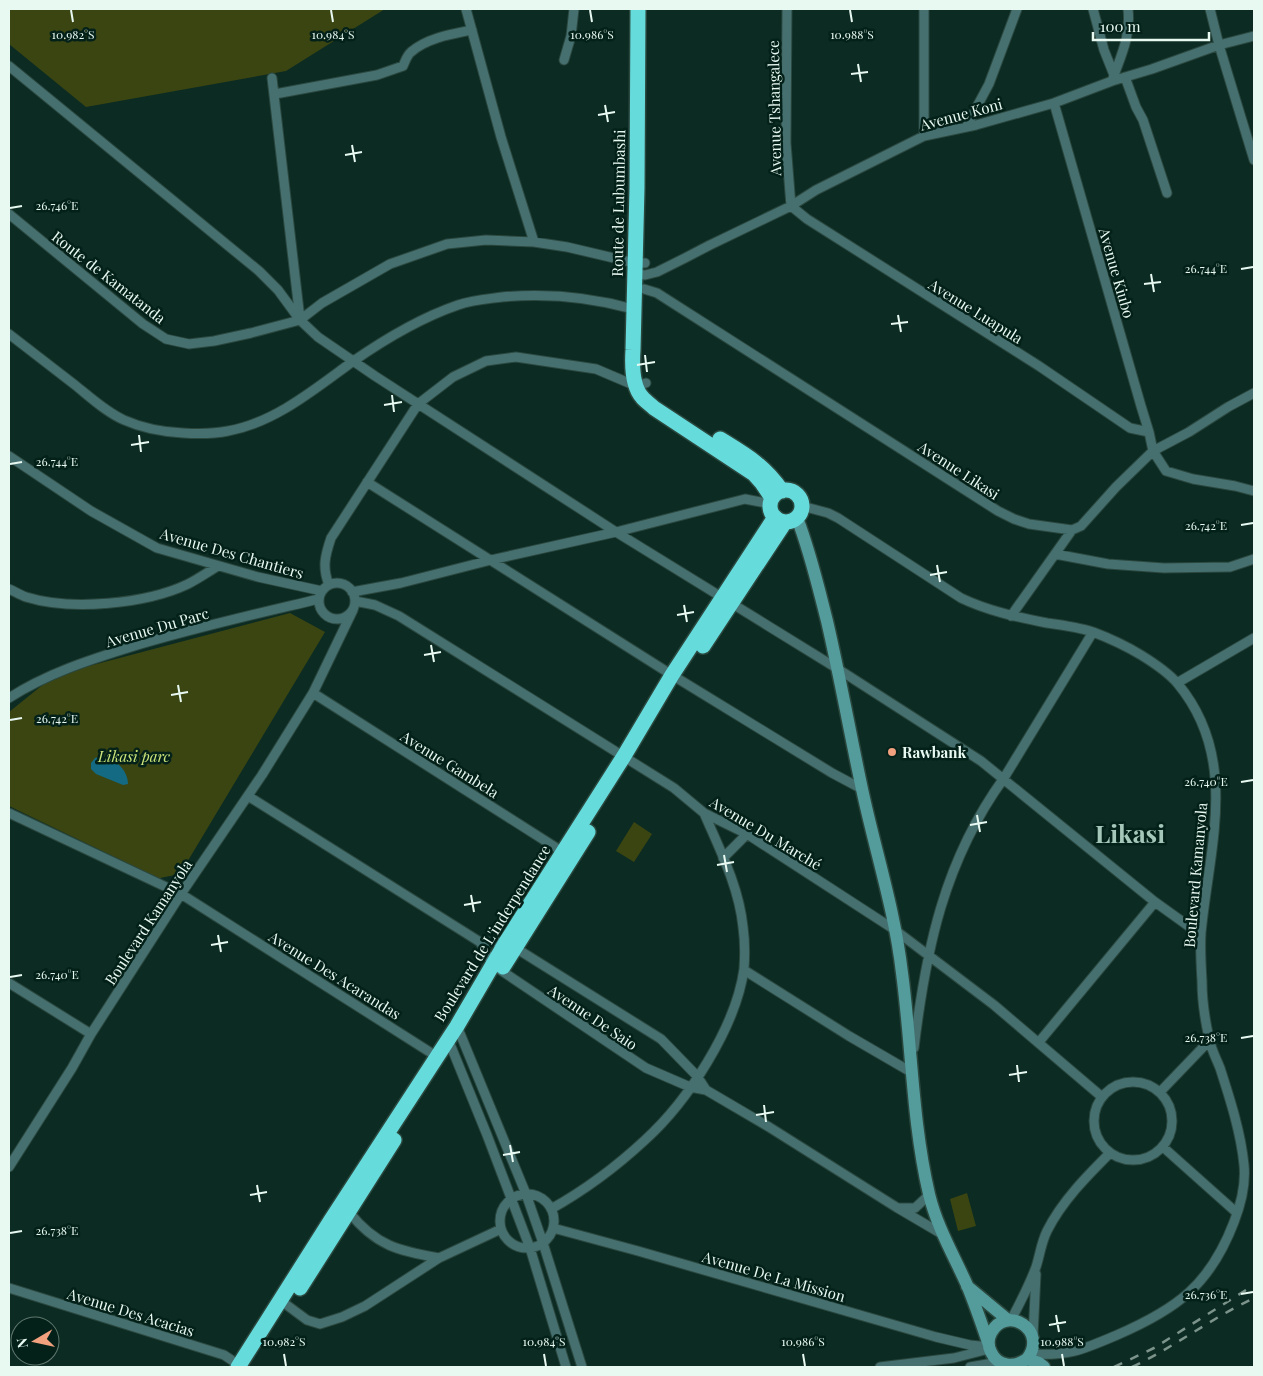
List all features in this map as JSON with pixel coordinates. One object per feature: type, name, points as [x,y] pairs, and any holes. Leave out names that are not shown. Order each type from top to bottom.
[{"type":"highway","name":"Route de Lubumbashi","points":[[638,9],[641,366],[643,389]]},
{"type":"highway","name":"Route de Lubumbashi","points":[[643,389],[632,366],[633,309],[641,273],[647,9]]},
{"type":"highway","points":[[643,389],[756,462],[773,478],[784,508]]},
{"type":"highway","name":"Boulevard de L'inderpendance","points":[[284,1303],[349,1212],[511,945],[784,508]]},
{"type":"highway","name":"Boulevard de L'inderpendance","points":[[243,1367],[436,1056],[455,1038]]},
{"type":"main road","points":[[784,508],[805,538],[814,569],[838,669],[862,789],[895,930],[902,971],[917,1131],[930,1194],[942,1234],[967,1286],[989,1347],[993,1356],[999,1362],[1016,1365],[1030,1353],[1033,1338],[1025,1325],[1019,1321],[1009,1320],[1000,1323],[993,1329],[989,1337],[989,1347]]},
{"type":"main road","points":[[967,1286],[1009,1320]]},
{"type":"main road","points":[[1030,1353],[1044,1367]]},
{"type":"street","points":[[466,9],[501,137],[534,242]]},
{"type":"street","points":[[564,60],[571,36],[574,9]]},
{"type":"street","name":"Avenue Tshangalece","points":[[788,9],[786,143],[791,206]]},
{"type":"street","points":[[924,9],[924,136]]},
{"type":"street","points":[[966,127],[989,84],[1017,9]]},
{"type":"street","points":[[1093,9],[1113,78]]},
{"type":"street","points":[[1113,78],[1130,26],[1128,9]]},
{"type":"street","points":[[1210,9],[1254,160]]},
{"type":"street","points":[[275,94],[377,75],[403,66],[410,53],[432,41],[444,36],[472,30]]},
{"type":"street","name":"Avenue Koni","points":[[641,273],[671,265],[791,206],[816,190],[924,136],[976,125],[1054,103],[1113,78],[1125,77],[1219,45],[1254,36]]},
{"type":"street","points":[[9,66],[259,271],[278,290],[300,320],[318,338],[616,532],[838,669],[981,761],[1155,902],[1201,935]]},
{"type":"street","points":[[1125,77],[1143,120],[1167,193]]},
{"type":"street","points":[[272,78],[300,320]]},
{"type":"street","name":"Avenue Kiubo","points":[[1054,103],[1140,406],[1150,432],[1153,451]]},
{"type":"street","name":"Avenue Luapula","points":[[791,206],[807,219],[1039,366],[1130,428],[1150,432]]},
{"type":"street","name":"Route de Kamatanda","points":[[9,214],[143,324],[166,339],[189,344],[214,341],[300,320],[322,303],[390,264],[447,244],[486,240],[534,242],[567,247]]},
{"type":"street","name":"Avenue Likasi","points":[[567,247],[641,273],[657,293],[998,511],[1030,524],[1072,530]]},
{"type":"street","points":[[9,334],[100,405],[123,420],[147,428],[202,434],[229,431],[254,424],[271,416],[320,386],[404,328],[458,305],[476,300],[533,295],[571,296],[605,301],[633,309]]},
{"type":"street","points":[[324,592],[342,584],[353,601],[345,617],[334,619],[322,610],[325,563],[331,538],[418,404],[453,377],[486,361],[516,357],[596,368],[643,389]]},
{"type":"street","points":[[1011,616],[1072,530],[1081,526],[1116,487],[1153,451],[1254,393]]},
{"type":"street","points":[[1153,451],[1166,471],[1193,479],[1254,491]]},
{"type":"street","name":"Avenue Des Chantiers","points":[[9,456],[91,511],[157,548],[258,577],[324,592]]},
{"type":"street","points":[[367,482],[677,678],[832,773],[862,789]]},
{"type":"street","name":"Boulevard Kamanyola","points":[[9,1167],[72,1068],[91,1034],[181,894],[248,796],[313,693],[353,601],[401,583],[745,499],[784,508],[828,513],[961,598],[1011,616],[1093,632],[1157,665],[1178,683],[1193,705],[1211,747],[1216,779],[1216,821],[1201,935],[1203,1007],[1209,1041],[1233,1114],[1250,1185],[1229,1236],[1217,1259],[1196,1286],[1180,1302],[1134,1328],[1081,1350],[1068,1354],[1054,1355],[1030,1353]]},
{"type":"street","points":[[1055,554],[1108,564],[1164,568],[1230,568],[1254,559]]},
{"type":"street","points":[[9,589],[25,597],[48,602],[97,605],[165,592],[189,583],[218,566]]},
{"type":"street","name":"Avenue Du Parc","points":[[10,696],[57,673],[110,654],[324,592]]},
{"type":"street","name":"Avenue Du Marché","points":[[353,601],[375,605],[399,616],[674,788],[704,813],[747,834],[895,930],[956,975],[1039,1042],[1102,1097]]},
{"type":"street","points":[[744,970],[849,1036],[911,1072],[928,954],[941,904],[960,858],[989,798],[1004,778],[1093,632]]},
{"type":"street","points":[[1178,683],[1254,638]]},
{"type":"street","name":"Avenue Gambela","points":[[313,693],[567,855]]},
{"type":"street","points":[[248,796],[480,942],[511,945],[661,1039],[698,1076],[706,1090]]},
{"type":"street","name":"Avenue Des Acarandas","points":[[9,813],[181,894],[436,1056]]},
{"type":"street","points":[[551,1209],[576,1195],[627,1157],[670,1114],[710,1057],[732,1012],[744,970],[743,926],[737,893],[704,813]]},
{"type":"street","points":[[723,858],[747,834]]},
{"type":"street","points":[[1039,1042],[1155,902]]},
{"type":"street","name":"Avenue De Saio","points":[[480,942],[497,968],[646,1068],[690,1087],[706,1090],[770,1127],[896,1208],[942,1234]]},
{"type":"street","points":[[9,983],[91,1034]]},
{"type":"street","points":[[455,1038],[526,1194],[582,1367]]},
{"type":"street","points":[[455,1038],[530,1248],[566,1367]]},
{"type":"street","points":[[1160,1092],[1209,1041]]},
{"type":"street","points":[[1136,1082],[1149,1085],[1160,1092],[1167,1101],[1172,1119],[1170,1136],[1163,1147],[1152,1156],[1138,1160],[1123,1159],[1110,1153],[1099,1138],[1094,1120],[1096,1108],[1102,1097],[1112,1088],[1123,1083],[1136,1082]]},
{"type":"street","points":[[1163,1147],[1237,1214]]},
{"type":"street","points":[[1030,1353],[1036,1266],[1041,1242],[1047,1229],[1072,1193],[1110,1153]]},
{"type":"street","points":[[526,1194],[541,1198],[551,1209],[554,1222],[548,1239],[530,1248],[514,1246],[506,1239],[501,1229],[500,1221],[506,1205],[512,1199],[526,1194]]},
{"type":"street","points":[[896,1208],[915,1208],[930,1194]]},
{"type":"street","points":[[349,1212],[362,1227],[379,1240],[397,1249],[440,1258]]},
{"type":"street","name":"Avenue De La Mission","points":[[553,1228],[936,1337],[970,1345],[989,1347]]},
{"type":"street","points":[[284,1303],[307,1320],[320,1324],[342,1317],[365,1306],[440,1258],[501,1229]]},
{"type":"street","points":[[1009,1320],[1036,1266]]},
{"type":"street","name":"Avenue Des Acacias","points":[[9,1288],[224,1355],[243,1367]]},
{"type":"street","points":[[880,1367],[954,1358],[989,1347]]},
{"type":"street","points":[[970,1367],[999,1362]]},
{"type":"green space","points":[[9,9],[385,9],[286,71],[86,107],[9,44]]},
{"type":"green space","name":"Likasi parc","points":[[290,613],[325,632],[180,874],[155,879],[129,864],[9,806],[9,712],[55,675]]},
{"type":"green space","points":[[634,822],[652,834],[634,862],[616,851]]},
{"type":"green space","points":[[967,1193],[976,1226],[958,1231],[950,1199]]},
{"type":"water","points":[[102,756],[120,766],[126,774],[128,784],[123,785],[96,774],[91,769],[91,763],[95,758]]},
{"type":"railway","points":[[1114,1367],[1154,1348],[1254,1285]]},
{"type":"railway","points":[[1132,1367],[1254,1298]]},
{"type":"place","name":"Rawbank","points":[[892,752]]},
{"type":"district","name":"Likasi","points":[[1130,832]]}]
